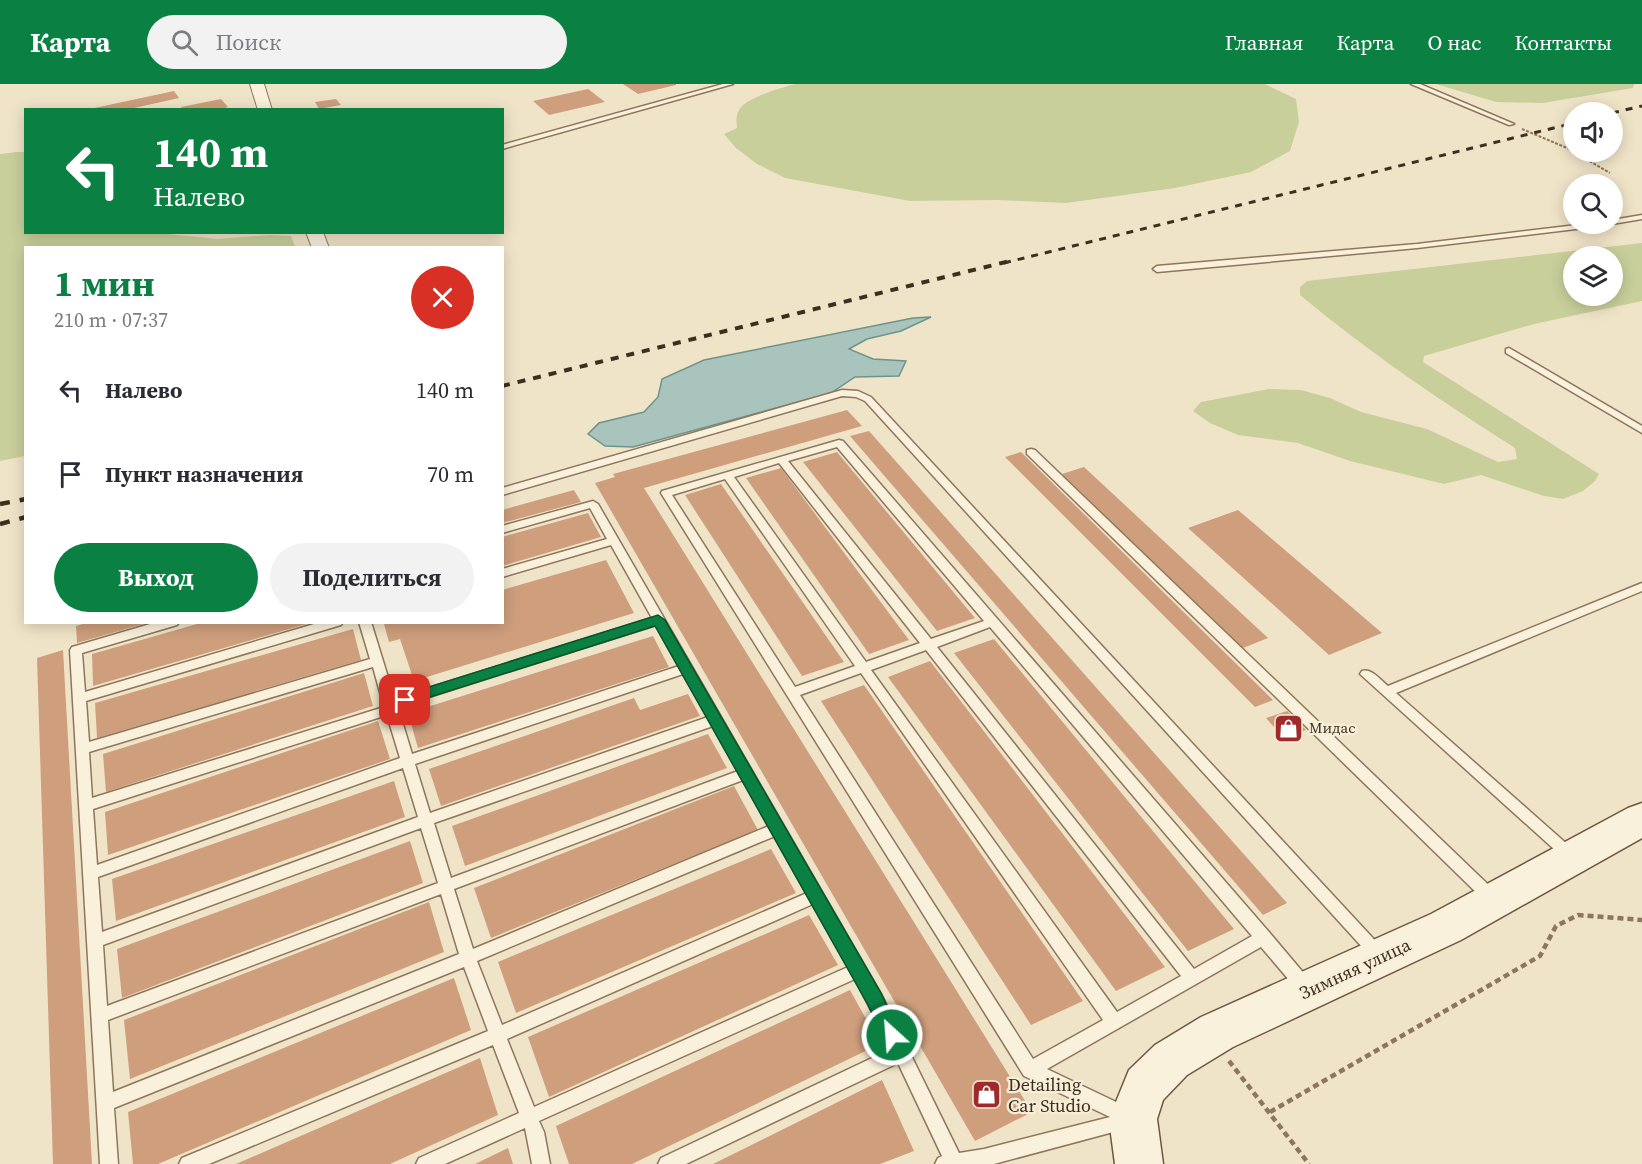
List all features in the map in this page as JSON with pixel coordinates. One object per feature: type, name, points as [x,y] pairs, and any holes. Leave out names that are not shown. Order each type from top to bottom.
[{"type":"street","points":[[257,84],[264,108]]},
{"type":"street","name":"Зимняя улица","points":[[1136,1142],[1145,1086],[1171,1060],[1210,1037],[1446,927],[1642,819]]},
{"type":"lane","points":[[504,146],[730,84]]},
{"type":"lane","points":[[1414,84],[1511,124]]},
{"type":"lane","points":[[1623,220],[1642,217]]},
{"type":"lane","points":[[1157,269],[1417,246],[1563,229]]},
{"type":"lane","points":[[1509,351],[1642,430]]},
{"type":"lane","points":[[504,491],[842,393],[858,394],[868,399],[1381,957]]},
{"type":"lane","points":[[1136,1142],[1030,1070],[666,493],[839,443],[1308,991]]},
{"type":"lane","points":[[1031,452],[1494,900]]},
{"type":"lane","points":[[782,459],[1192,978]]},
{"type":"lane","points":[[727,476],[1114,1022]]},
{"type":"lane","points":[[504,529],[593,504],[858,970],[901,1053],[950,1163],[1136,1142]]},
{"type":"lane","points":[[504,572],[614,541]]},
{"type":"lane","points":[[1386,692],[1642,587]]},
{"type":"lane","points":[[86,806],[392,709],[405,700],[658,620]]},
{"type":"lane","points":[[792,693],[993,622]]},
{"type":"lane","points":[[110,1164],[76,650],[166,624]]},
{"type":"lane","points":[[79,698],[330,624]]},
{"type":"lane","points":[[367,624],[468,958],[529,1116],[541,1164]]},
{"type":"lane","points":[[82,749],[377,661]]},
{"type":"lane","points":[[90,874],[408,761],[686,668]]},
{"type":"lane","points":[[1366,674],[1573,856]]},
{"type":"lane","points":[[95,941],[426,820],[715,720]]},
{"type":"lane","points":[[100,1016],[746,773]]},
{"type":"lane","points":[[105,1102],[468,958],[778,829]]},
{"type":"lane","points":[[188,1164],[498,1035],[816,896]]},
{"type":"lane","points":[[1030,1070],[1264,937]]},
{"type":"lane","points":[[425,1164],[858,970]]},
{"type":"lane","points":[[667,1164],[901,1053]]},
{"type":"path","points":[[1511,124],[1563,146]]},
{"type":"path","points":[[1592,162],[1610,173]]},
{"type":"path","points":[[1270,1112],[1540,956],[1556,926],[1578,915],[1642,920]]},
{"type":"path","points":[[1210,1037],[1309,1164]]},
{"type":"green space","points":[[795,84],[1265,84],[1296,99],[1299,122],[1290,151],[1251,172],[1175,188],[1066,203],[996,200],[910,201],[785,178],[757,164],[736,148],[724,134],[737,128],[737,116],[742,106],[759,96]]},
{"type":"green space","points":[[1436,84],[1634,84],[1633,88],[1543,103],[1496,102]]},
{"type":"green space","points":[[24,152],[24,234],[167,234],[218,239],[270,235],[291,236],[295,246],[24,246],[24,456],[0,461],[0,154]]},
{"type":"green space","points":[[1642,243],[1642,301],[1623,305],[1623,246],[1616,246]]},
{"type":"green space","points":[[1563,252],[1563,306],[1619,306],[1534,324],[1424,356],[1423,362],[1599,474],[1595,481],[1583,491],[1563,499],[1544,496],[1481,475],[1444,484],[1350,461],[1298,443],[1238,435],[1210,423],[1193,411],[1201,402],[1269,389],[1301,390],[1330,398],[1361,412],[1427,429],[1498,462],[1517,459],[1515,448],[1405,375],[1352,336],[1300,295],[1300,287],[1307,281]]},
{"type":"water","points":[[931,317],[901,331],[867,339],[849,349],[873,359],[906,361],[899,376],[855,377],[831,393],[633,447],[605,446],[588,434],[599,423],[644,412],[658,397],[662,379],[704,360],[913,318]]},
{"type":"building","points":[[623,84],[676,84],[676,85],[638,94]]},
{"type":"building","points":[[588,89],[605,102],[549,115],[533,101]]},
{"type":"building","points":[[174,91],[179,98],[134,108],[94,108]]},
{"type":"building","points":[[221,99],[228,107],[182,108]]},
{"type":"building","points":[[336,99],[341,105],[318,108],[315,102]]},
{"type":"building","points":[[847,410],[862,426],[644,488],[1032,1112],[975,1141],[595,483],[615,477],[613,474]]},
{"type":"building","points":[[869,431],[1287,903],[1263,915],[850,436]]},
{"type":"building","points":[[837,452],[975,618],[937,631],[803,462]]},
{"type":"building","points":[[1021,452],[1273,700],[1255,707],[1005,457]]},
{"type":"building","points":[[1084,467],[1268,638],[1243,648],[1062,474]]},
{"type":"building","points":[[781,468],[909,640],[869,654],[746,478]]},
{"type":"building","points":[[721,484],[844,662],[802,676],[685,495]]},
{"type":"building","points":[[574,490],[581,502],[504,522],[504,509]]},
{"type":"building","points":[[1238,510],[1382,633],[1329,655],[1188,528]]},
{"type":"building","points":[[588,513],[601,537],[504,565],[504,536]]},
{"type":"building","points":[[606,560],[634,613],[414,681],[400,639],[389,642],[384,624],[504,624],[504,589]]},
{"type":"building","points":[[83,624],[144,624],[77,643],[76,626]]},
{"type":"building","points":[[197,624],[307,624],[93,686],[92,654]]},
{"type":"building","points":[[353,629],[361,660],[97,738],[95,703]]},
{"type":"building","points":[[653,636],[669,667],[418,748],[408,713]]},
{"type":"building","points":[[994,639],[1234,929],[1188,951],[954,653]]},
{"type":"building","points":[[63,650],[92,1164],[53,1164],[37,658]]},
{"type":"building","points":[[930,661],[1165,967],[1116,991],[888,677]]},
{"type":"building","points":[[364,673],[373,706],[106,792],[103,754]]},
{"type":"building","points":[[864,685],[1083,1001],[1031,1025],[821,701]]},
{"type":"building","points":[[688,694],[700,716],[441,806],[429,769],[634,698],[640,710]]},
{"type":"building","points":[[1287,711],[1306,730],[1284,738],[1266,718]]},
{"type":"building","points":[[378,721],[390,759],[108,855],[105,812]]},
{"type":"building","points":[[708,734],[727,768],[465,866],[452,826]]},
{"type":"building","points":[[394,781],[405,817],[116,921],[112,879]]},
{"type":"building","points":[[734,786],[758,830],[491,938],[474,888]]},
{"type":"building","points":[[410,841],[423,883],[122,998],[117,949]]},
{"type":"building","points":[[771,849],[796,893],[516,1013],[498,962]]},
{"type":"building","points":[[429,902],[444,952],[130,1079],[124,1020]]},
{"type":"building","points":[[809,915],[838,965],[549,1097],[528,1037]]},
{"type":"building","points":[[454,978],[471,1030],[158,1164],[133,1164],[128,1112]]},
{"type":"building","points":[[850,990],[880,1044],[632,1164],[569,1164],[556,1126]]},
{"type":"building","points":[[480,1058],[498,1115],[390,1164],[236,1164]]},
{"type":"building","points":[[882,1080],[914,1151],[880,1164],[713,1164]]},
{"type":"building","points":[[508,1148],[513,1164],[475,1164]]},
{"type":"railway","points":[[1623,110],[1642,106]]},
{"type":"railway","points":[[1004,263],[1563,126]]},
{"type":"railway","points":[[504,386],[1010,261]]},
{"type":"railway","points":[[0,504],[24,499]]},
{"type":"railway","points":[[0,524],[24,518]]},
{"type":"place","name":"Мидас","points":[[1288,728]]},
{"type":"place","name":"Detailing Car Studio","points":[[987,1095]]},
{"type":"route","points":[[405,700],[658,620],[875,999],[892,1035]]}]
